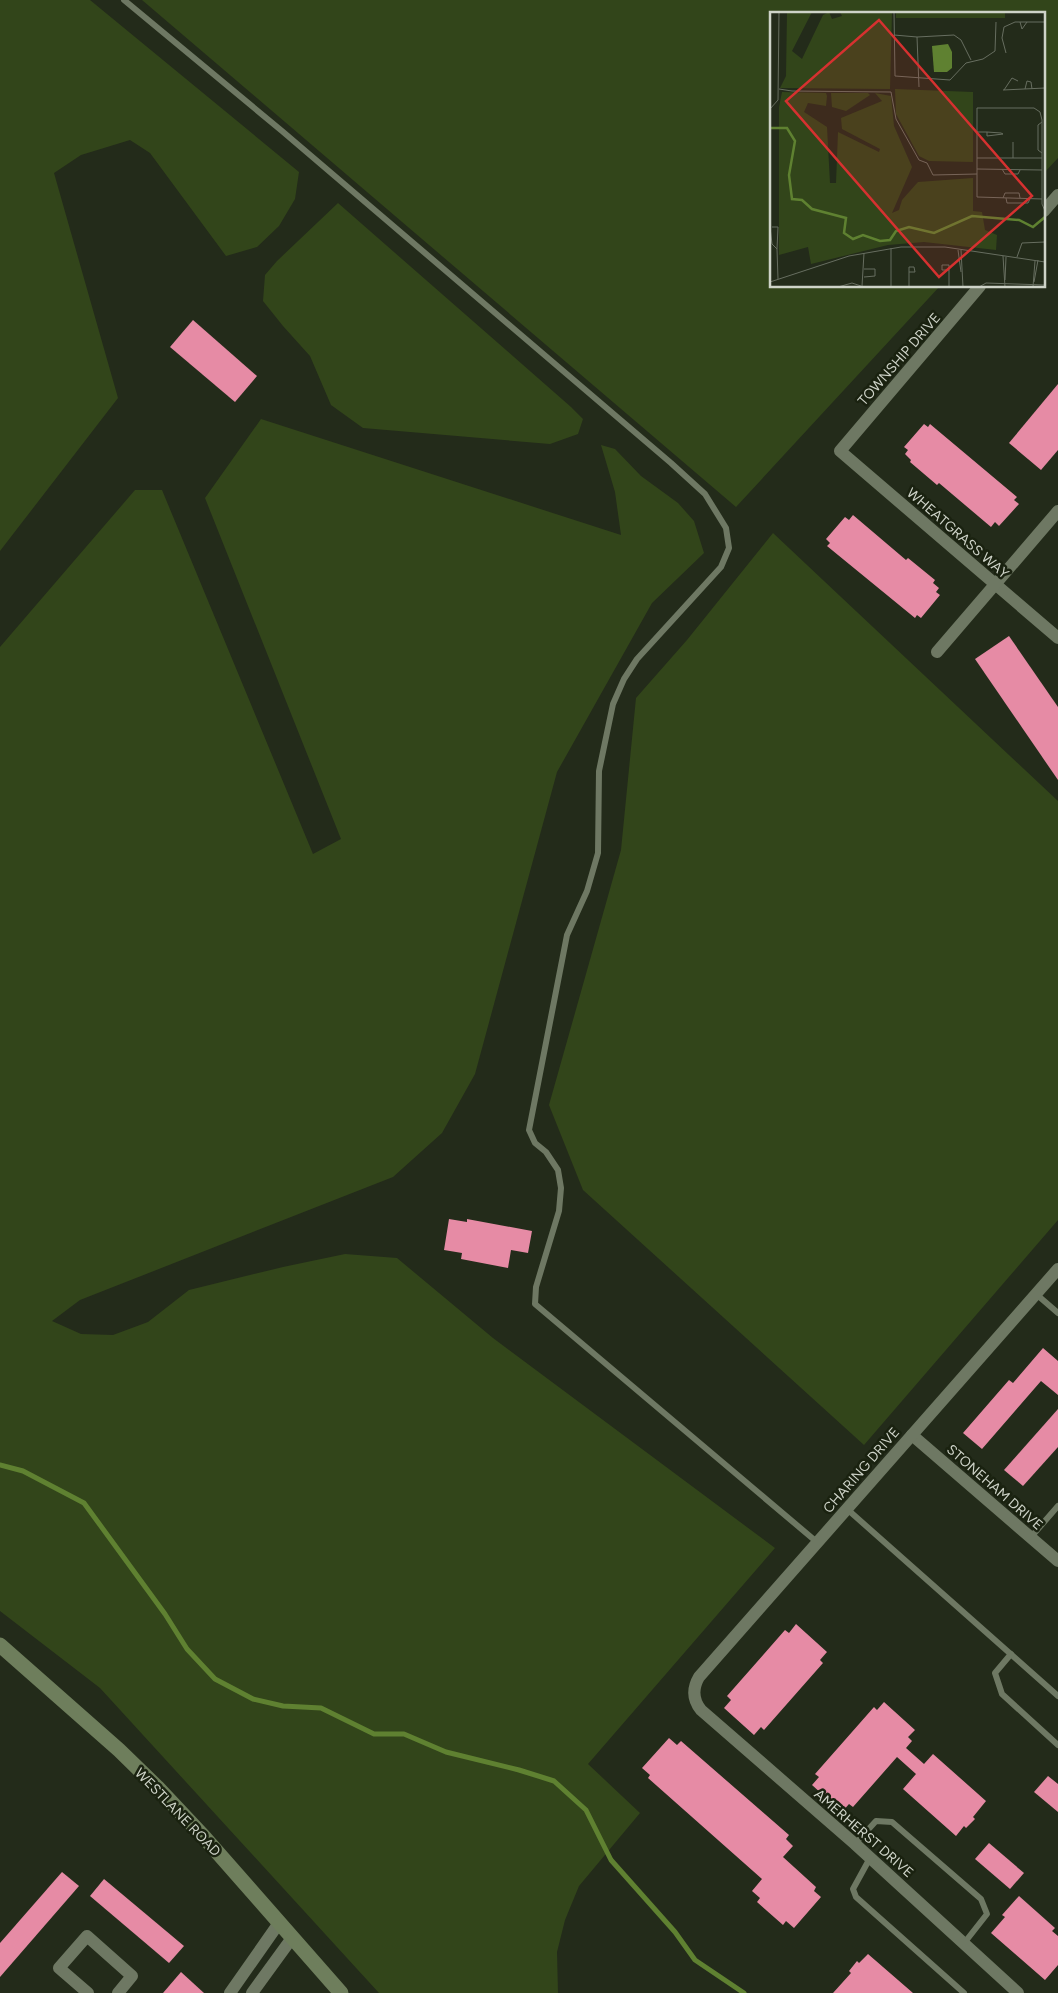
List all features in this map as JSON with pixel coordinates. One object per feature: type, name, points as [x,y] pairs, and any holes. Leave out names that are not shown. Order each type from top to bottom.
[{"type":"main road","name":"WESTLANE ROAD","points":[[0,1645],[119,1750],[157,1787],[204,1837],[342,1993]]},
{"type":"street","points":[[1046,209],[1058,195]]},
{"type":"street","name":"TOWNSHIP DRIVE","points":[[840,451],[978,288]]},
{"type":"street","name":"WHEATGRASS WAY","points":[[840,451],[1058,638]]},
{"type":"street","points":[[937,652],[1058,511]]},
{"type":"street","name":"CHARING DRIVE","points":[[694,1694],[695,1685],[699,1677],[1057,1272]]},
{"type":"street","name":"STONEHAM DRIVE","points":[[912,1435],[1058,1562]]},
{"type":"street","name":"AMERHERST DRIVE","points":[[694,1694],[694,1700],[701,1710],[965,1942],[1018,1993]]},
{"type":"street","points":[[230,1993],[279,1923]]},
{"type":"street","points":[[88,1993],[59,1968],[87,1936],[132,1976],[118,1993]]},
{"type":"street","points":[[252,1993],[292,1938]]},
{"type":"lane","points":[[124,0],[282,131],[671,463],[705,494],[726,528],[729,548],[721,567],[637,659],[624,679],[613,704],[607,728],[599,771],[598,853],[587,891],[567,935],[529,1130],[535,1143],[546,1152],[558,1170],[561,1188],[559,1211],[539,1278],[534,1304],[818,1543]]},
{"type":"lane","points":[[1036,1294],[1058,1313]]},
{"type":"lane","points":[[1031,1537],[1058,1506]]},
{"type":"lane","points":[[847,1509],[1058,1696]]},
{"type":"lane","points":[[1011,1654],[994,1673],[1002,1694],[1058,1745]]},
{"type":"lane","points":[[855,1844],[876,1821],[892,1822],[981,1899],[987,1914],[965,1942]]},
{"type":"lane","points":[[870,1858],[854,1888],[856,1897],[964,1993]]},
{"type":"green space","points":[[0,0],[90,0],[299,172],[295,199],[279,226],[257,247],[226,256],[150,153],[130,140],[81,155],[54,173],[118,398],[0,551]]},
{"type":"green space","points":[[142,0],[1058,0],[1058,158],[1046,171],[1046,12],[770,12],[770,288],[938,288],[736,507]]},
{"type":"green space","points":[[338,203],[571,407],[583,419],[578,434],[550,444],[363,428],[331,405],[310,356],[263,301],[265,275],[277,261]]},
{"type":"green space","points":[[261,419],[621,535],[615,492],[601,445],[615,449],[641,476],[678,503],[694,521],[704,553],[652,603],[557,772],[475,1074],[442,1133],[393,1177],[80,1300],[52,1321],[81,1334],[113,1335],[148,1322],[189,1290],[345,1254],[397,1258],[493,1338],[775,1548],[588,1764],[640,1813],[579,1886],[565,1920],[557,1952],[558,1993],[379,1993],[100,1688],[0,1611],[0,647],[135,490],[162,490],[313,854],[341,839],[205,498]]},
{"type":"green space","points":[[773,533],[1058,801],[1058,1220],[864,1445],[583,1190],[549,1105],[621,850],[636,698],[687,640]]},
{"type":"building","points":[[193,320],[257,376],[235,402],[170,347]]},
{"type":"building","points":[[1058,384],[1058,450],[1041,470],[1009,443]]},
{"type":"building","points":[[924,424],[928,427],[930,424],[1017,497],[1014,500],[1019,504],[999,526],[995,522],[991,527],[939,483],[937,485],[910,462],[911,460],[905,454],[908,450],[904,447]]},
{"type":"building","points":[[853,515],[906,560],[908,558],[935,580],[933,583],[939,588],[936,592],[940,595],[921,618],[917,615],[915,618],[827,546],[830,543],[826,539],[845,517],[849,520]]},
{"type":"building","points":[[1009,636],[1058,707],[1058,780],[975,659]]},
{"type":"building","points":[[449,1219],[467,1222],[467,1219],[532,1231],[528,1253],[511,1250],[508,1268],[461,1259],[462,1253],[444,1250]]},
{"type":"building","points":[[1043,1348],[1058,1361],[1058,1395],[1041,1381],[982,1449],[963,1433],[1009,1380],[1013,1383]]},
{"type":"building","points":[[1058,1409],[1058,1447],[1023,1486],[1004,1470]]},
{"type":"building","points":[[796,1624],[827,1652],[820,1660],[823,1663],[764,1730],[761,1727],[754,1735],[724,1708],[731,1700],[727,1696],[785,1630],[789,1633]]},
{"type":"building","points":[[884,1702],[915,1730],[908,1737],[912,1741],[906,1748],[924,1764],[933,1754],[986,1801],[973,1817],[975,1819],[966,1828],[964,1826],[956,1836],[903,1789],[916,1774],[897,1757],[853,1807],[849,1804],[842,1812],[812,1785],[819,1777],[815,1774],[874,1707],[877,1710]]},
{"type":"building","points":[[669,1738],[677,1745],[681,1741],[789,1835],[786,1839],[793,1846],[783,1857],[816,1887],[814,1891],[821,1897],[794,1928],[786,1921],[783,1925],[757,1902],[760,1898],[752,1891],[762,1879],[648,1778],[650,1775],[642,1768]]},
{"type":"building","points":[[1048,1776],[1058,1784],[1058,1812],[1034,1792]]},
{"type":"building","points":[[989,1843],[1024,1873],[1010,1889],[975,1859]]},
{"type":"building","points":[[62,1872],[79,1886],[0,1977],[0,1943]]},
{"type":"building","points":[[104,1879],[184,1946],[169,1963],[90,1896]]},
{"type":"building","points":[[1019,1896],[1055,1928],[1052,1931],[1058,1936],[1058,1965],[1045,1980],[991,1933],[1005,1917],[1002,1915]]},
{"type":"building","points":[[868,1954],[913,1993],[833,1993],[851,1973],[849,1971],[857,1961],[859,1963]]},
{"type":"building","points":[[181,1972],[204,1993],[163,1993]]},
{"type":"waterway","points":[[0,1465],[23,1471],[84,1503],[165,1614],[187,1649],[215,1679],[253,1699],[283,1706],[321,1708],[374,1734],[404,1734],[446,1752],[519,1770],[554,1781],[586,1810],[611,1860],[675,1932],[695,1960],[744,1993]]}]
